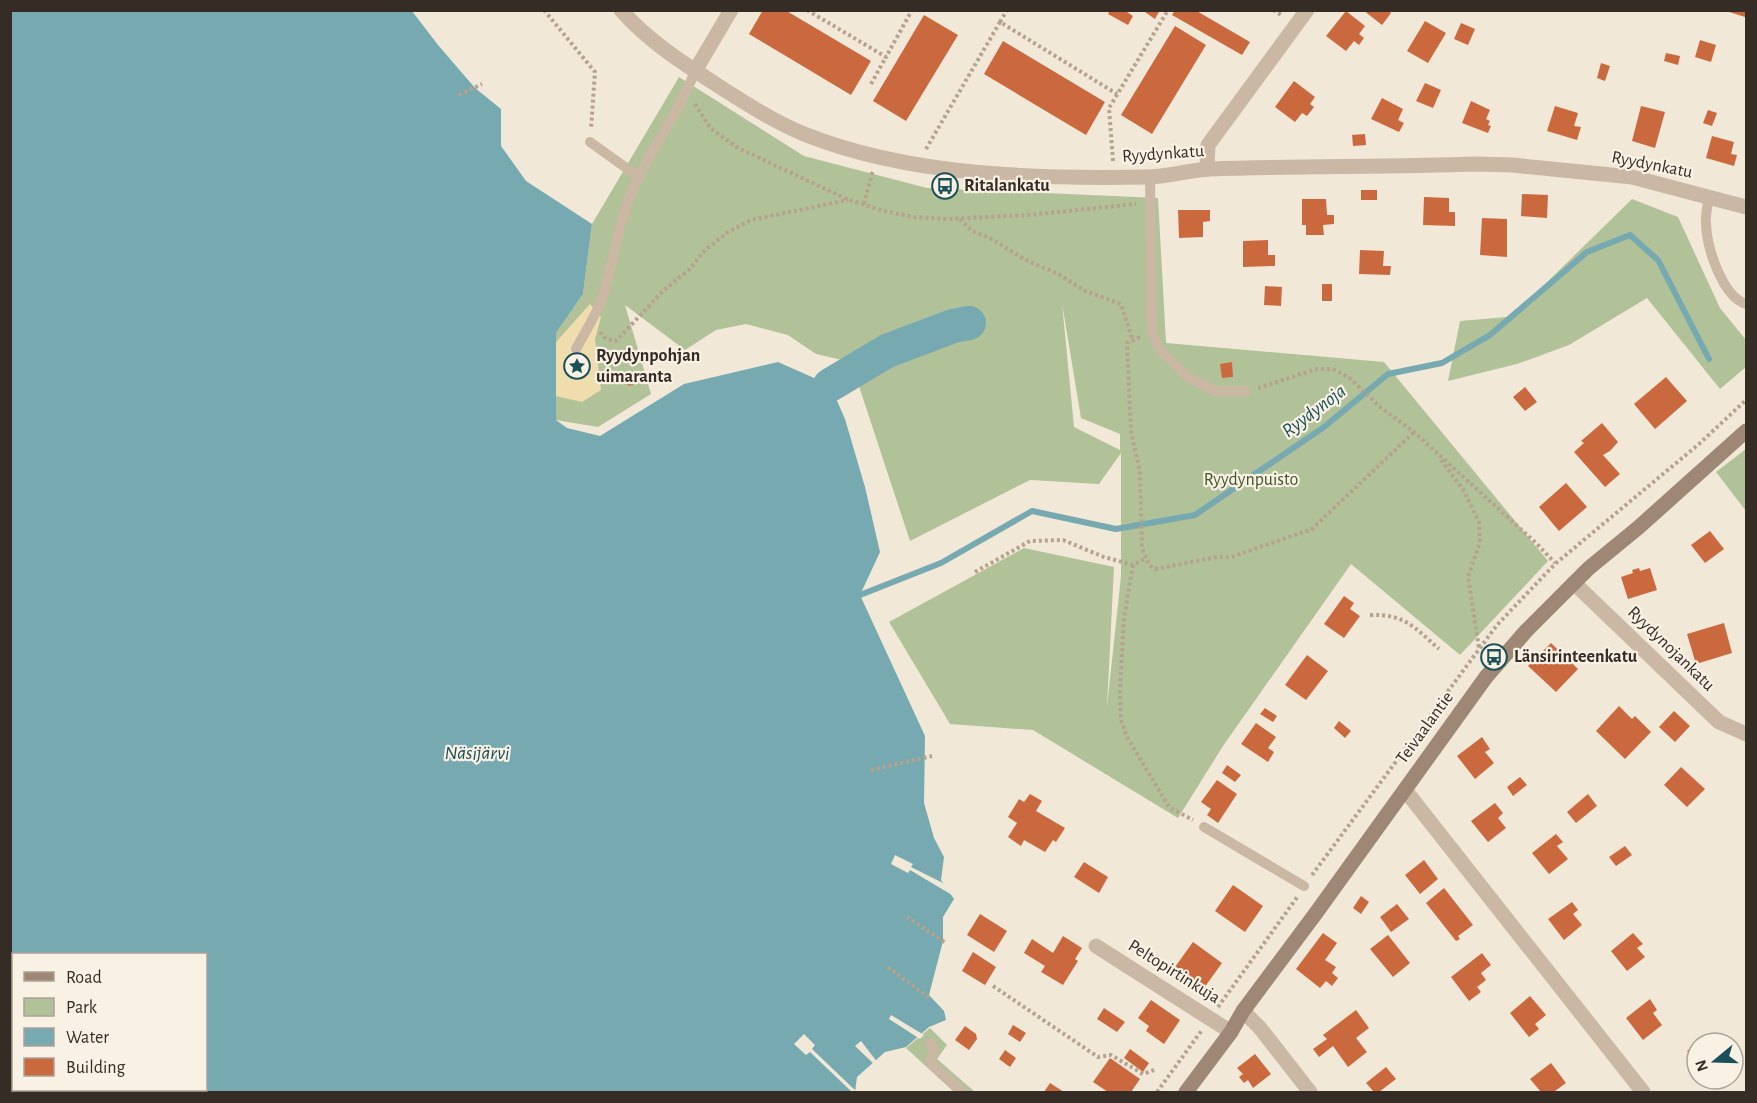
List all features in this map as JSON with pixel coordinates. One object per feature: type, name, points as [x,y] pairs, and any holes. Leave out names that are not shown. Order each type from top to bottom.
[{"type":"main road","name":"Teivaalantie","points":[[1186,1092],[1486,677],[1526,631],[1574,584],[1746,431]]},
{"type":"street","name":"Ryydynkatu","points":[[621,10],[695,71],[764,115],[804,134],[842,147],[916,165],[1033,175],[1114,177],[1150,177],[1207,169],[1512,165],[1632,177],[1746,207]]},
{"type":"street","points":[[695,71],[731,10]]},
{"type":"street","points":[[1207,169],[1208,145],[1307,10]]},
{"type":"street","name":"Ryydynojankatu","points":[[1574,584],[1719,722],[1746,734]]},
{"type":"street","points":[[1405,790],[1642,1092]]},
{"type":"street","name":"Peltopirtinkuja","points":[[1096,946],[1230,1032]]},
{"type":"street","points":[[1243,1011],[1260,1028],[1310,1092]]},
{"type":"lane","points":[[576,349],[602,298],[614,255],[619,225],[639,177],[687,93],[695,71]]},
{"type":"lane","points":[[590,142],[639,177]]},
{"type":"lane","points":[[1150,177],[1152,332],[1160,350],[1188,377],[1216,391],[1246,391]]},
{"type":"lane","points":[[1708,196],[1706,224],[1719,273],[1728,290],[1746,304]]},
{"type":"lane","points":[[1204,827],[1304,886]]},
{"type":"lane","points":[[931,1043],[934,1050],[930,1063],[963,1092]]},
{"type":"path","points":[[544,10],[595,72],[590,142]]},
{"type":"path","points":[[807,10],[886,57]]},
{"type":"path","points":[[871,84],[912,10]]},
{"type":"path","points":[[916,165],[1007,10]]},
{"type":"path","points":[[1114,177],[1109,108],[1168,10]]},
{"type":"path","points":[[1000,22],[1117,94]]},
{"type":"path","points":[[459,95],[482,84]]},
{"type":"path","points":[[687,93],[710,128],[724,139],[849,200],[884,211],[914,218],[960,219],[1149,203]]},
{"type":"path","points":[[864,204],[873,169],[872,154]]},
{"type":"path","points":[[591,320],[606,339],[616,341],[664,290],[690,268],[705,250],[728,232],[751,220],[849,200]]},
{"type":"path","points":[[960,219],[972,231],[992,239],[1024,260],[1058,274],[1085,291],[1120,304],[1133,341]]},
{"type":"path","points":[[1152,332],[1127,343],[1131,432],[1140,471],[1142,548],[1149,565],[1155,569],[1217,557],[1231,557],[1312,529],[1414,432]]},
{"type":"path","points":[[1246,391],[1317,369],[1333,369],[1351,379],[1380,407],[1414,432],[1537,544],[1555,564]]},
{"type":"path","points":[[1435,452],[1464,491],[1479,522],[1480,542],[1468,577],[1479,648]]},
{"type":"path","points":[[975,572],[1030,541],[1063,540],[1132,565],[1146,558]]},
{"type":"path","points":[[1132,565],[1124,618],[1120,692],[1121,720],[1127,737],[1169,807],[1204,827]]},
{"type":"path","points":[[1370,615],[1384,615],[1407,621],[1439,649]]},
{"type":"path","points":[[872,770],[932,756]]},
{"type":"path","points":[[907,918],[946,943]]},
{"type":"path","points":[[888,967],[931,999]]},
{"type":"path","points":[[993,986],[1098,1057],[1111,1055],[1143,1074],[1154,1070]]},
{"type":"green space","name":"Ryydynpuisto","points":[[679,77],[804,156],[927,188],[1158,198],[1166,343],[1384,362],[1548,561],[1460,655],[1351,564],[1223,746],[1178,818],[1033,730],[950,724],[889,622],[1024,548],[1114,567],[1107,707],[1121,576],[1121,453],[1099,484],[1030,480],[910,541],[851,362],[816,354],[788,335],[746,324],[716,330],[685,350],[625,305],[651,394],[598,427],[556,420],[556,333],[583,294],[592,224]],"holes":[[[1062,303],[1081,418],[1120,434],[1120,450],[1074,427]]]},
{"type":"green space","points":[[1632,199],[1678,217],[1720,308],[1746,340],[1746,367],[1720,389],[1647,298],[1569,345],[1517,364],[1448,381],[1460,321],[1507,317],[1537,292]]},
{"type":"green space","points":[[1746,449],[1746,511],[1716,472]]},
{"type":"green space","points":[[930,1028],[947,1045],[937,1059],[975,1092],[954,1092],[906,1048]]},
{"type":"sand","name":"Ryydynpohjan uimaranta","points":[[590,304],[601,317],[595,339],[601,390],[582,402],[556,396],[556,342]]},
{"type":"water","name":"Näsijärvi","points":[[10,11],[412,11],[475,88],[501,109],[501,146],[526,181],[592,224],[583,294],[556,333],[556,420],[567,428],[600,436],[684,384],[778,362],[830,385],[845,419],[865,487],[880,552],[860,595],[925,736],[924,803],[934,838],[944,857],[941,880],[954,899],[943,917],[943,941],[929,995],[944,1011],[946,1020],[929,1027],[906,1047],[885,1052],[857,1077],[855,1092],[15,1092],[13,1091],[207,1091],[207,953],[12,953],[12,1090]]},
{"type":"pier","points":[[895,855],[913,864],[911,867],[949,886],[953,892],[952,895],[910,870],[908,873],[891,864]]},
{"type":"pier","points":[[891,1015],[924,1035],[920,1039],[889,1019]]},
{"type":"pier","points":[[804,1034],[815,1045],[812,1049],[857,1092],[852,1092],[810,1052],[806,1055],[794,1044]]},
{"type":"pier","points":[[861,1041],[878,1063],[875,1065],[855,1046]]},
{"type":"building","points":[[763,10],[785,10],[871,61],[851,95],[749,34]]},
{"type":"building","points":[[1110,10],[1124,10],[1133,16],[1128,25],[1108,14]]},
{"type":"building","points":[[1142,10],[1160,10],[1155,19]]},
{"type":"building","points":[[1175,10],[1195,10],[1250,42],[1242,55],[1172,15]]},
{"type":"building","points":[[1363,10],[1388,10],[1391,13],[1382,25]]},
{"type":"building","points":[[1726,10],[1746,10],[1745,17],[1726,11]]},
{"type":"building","points":[[1346,11],[1365,26],[1359,34],[1364,38],[1359,45],[1354,41],[1346,51],[1326,36]]},
{"type":"building","points":[[924,15],[958,35],[906,121],[873,101]]},
{"type":"building","points":[[1425,21],[1446,33],[1428,63],[1407,51]]},
{"type":"building","points":[[1461,23],[1475,29],[1468,45],[1454,39]]},
{"type":"building","points":[[1175,26],[1206,45],[1152,134],[1121,115]]},
{"type":"building","points":[[1700,40],[1716,45],[1711,62],[1695,57]]},
{"type":"building","points":[[1003,41],[1105,102],[1086,135],[984,74]]},
{"type":"building","points":[[1666,53],[1680,56],[1678,65],[1664,61]]},
{"type":"building","points":[[1601,63],[1610,66],[1605,81],[1597,78]]},
{"type":"building","points":[[1294,81],[1315,97],[1310,104],[1314,107],[1307,116],[1302,113],[1295,122],[1275,107]]},
{"type":"building","points":[[1425,83],[1441,90],[1433,108],[1416,101]]},
{"type":"building","points":[[1382,98],[1403,109],[1398,120],[1404,123],[1399,132],[1371,119]]},
{"type":"building","points":[[1471,101],[1490,110],[1486,119],[1490,121],[1488,125],[1491,126],[1488,133],[1462,123]]},
{"type":"building","points":[[1555,106],[1578,113],[1574,126],[1581,127],[1577,140],[1547,131]]},
{"type":"building","points":[[1641,106],[1665,112],[1655,148],[1632,141]]},
{"type":"building","points":[[1708,110],[1717,113],[1712,126],[1703,123]]},
{"type":"building","points":[[1365,134],[1366,145],[1353,146],[1352,135]]},
{"type":"building","points":[[1712,136],[1734,142],[1731,154],[1737,155],[1734,166],[1706,158]]},
{"type":"building","points":[[1361,190],[1377,190],[1377,200],[1361,200]]},
{"type":"building","points":[[1522,194],[1548,195],[1547,218],[1521,216]]},
{"type":"building","points":[[1424,197],[1449,198],[1449,212],[1455,212],[1455,226],[1423,225]]},
{"type":"building","points":[[1302,199],[1326,199],[1327,215],[1334,215],[1334,224],[1323,225],[1324,235],[1306,235],[1306,225],[1302,225]]},
{"type":"building","points":[[1178,210],[1210,210],[1210,221],[1203,222],[1203,237],[1179,238]]},
{"type":"building","points":[[1482,218],[1507,219],[1507,257],[1480,255]]},
{"type":"building","points":[[1268,240],[1268,255],[1275,255],[1275,266],[1243,267],[1243,241]]},
{"type":"building","points":[[1360,250],[1384,251],[1383,266],[1391,266],[1390,275],[1359,274]]},
{"type":"building","points":[[1322,284],[1332,284],[1332,301],[1322,301]]},
{"type":"building","points":[[1265,286],[1282,287],[1281,306],[1264,305]]},
{"type":"building","points":[[1232,362],[1233,377],[1222,378],[1220,364]]},
{"type":"building","points":[[630,376],[635,381],[630,386],[625,381]]},
{"type":"building","points":[[1666,377],[1687,401],[1655,429],[1634,404]]},
{"type":"building","points":[[1525,387],[1537,402],[1525,411],[1513,397]]},
{"type":"building","points":[[1602,423],[1618,442],[1603,455],[1620,474],[1605,487],[1574,452],[1584,443],[1581,441]]},
{"type":"building","points":[[1566,483],[1587,507],[1559,531],[1539,507]]},
{"type":"building","points":[[1710,531],[1724,549],[1705,563],[1691,545]]},
{"type":"building","points":[[1639,568],[1640,571],[1650,568],[1657,590],[1628,599],[1621,577]]},
{"type":"building","points":[[1344,596],[1354,603],[1350,609],[1360,616],[1344,638],[1324,624]]},
{"type":"building","points":[[1724,623],[1732,653],[1696,664],[1687,634]]},
{"type":"building","points":[[1551,643],[1578,669],[1556,692],[1528,666]]},
{"type":"building","points":[[1307,655],[1328,671],[1306,700],[1285,685]]},
{"type":"building","points":[[1619,706],[1632,719],[1635,716],[1651,732],[1625,759],[1596,731]]},
{"type":"building","points":[[1265,708],[1277,716],[1273,722],[1260,714]]},
{"type":"building","points":[[1674,711],[1690,726],[1675,742],[1659,727]]},
{"type":"building","points":[[1339,721],[1351,731],[1345,738],[1334,728]]},
{"type":"building","points":[[1256,723],[1276,737],[1268,748],[1274,752],[1268,762],[1241,744]]},
{"type":"building","points":[[1482,737],[1490,749],[1485,752],[1494,763],[1475,779],[1457,756]]},
{"type":"building","points":[[1227,765],[1241,775],[1235,782],[1222,773]]},
{"type":"building","points":[[1681,767],[1705,789],[1687,807],[1664,785]]},
{"type":"building","points":[[1520,777],[1527,785],[1513,796],[1507,787]]},
{"type":"building","points":[[1217,780],[1237,794],[1218,823],[1207,815],[1211,809],[1201,802]]},
{"type":"building","points":[[1030,794],[1042,801],[1036,811],[1065,828],[1056,842],[1053,840],[1045,852],[1024,840],[1021,846],[1008,837],[1017,823],[1008,817],[1019,799],[1024,802]]},
{"type":"building","points":[[1588,794],[1597,806],[1576,823],[1567,812]]},
{"type":"building","points":[[1495,803],[1503,813],[1498,818],[1506,828],[1488,842],[1471,821]]},
{"type":"building","points":[[1556,834],[1563,842],[1557,846],[1568,859],[1549,874],[1532,853]]},
{"type":"building","points":[[1625,846],[1632,855],[1616,866],[1609,857]]},
{"type":"building","points":[[1424,860],[1438,879],[1420,894],[1405,875]]},
{"type":"building","points":[[1084,862],[1108,877],[1099,893],[1074,877]]},
{"type":"building","points":[[1233,885],[1263,906],[1245,932],[1215,911]]},
{"type":"building","points":[[1444,888],[1473,925],[1458,936],[1460,939],[1456,941],[1426,903]]},
{"type":"building","points":[[1361,896],[1369,902],[1361,914],[1353,908]]},
{"type":"building","points":[[1572,902],[1578,910],[1573,914],[1582,925],[1564,940],[1548,919]]},
{"type":"building","points":[[1397,904],[1409,919],[1391,932],[1380,917]]},
{"type":"building","points":[[980,914],[1007,931],[994,952],[967,935]]},
{"type":"building","points":[[1323,933],[1337,943],[1325,960],[1336,967],[1332,973],[1338,978],[1332,986],[1326,981],[1320,988],[1296,969]]},
{"type":"building","points":[[1633,933],[1643,944],[1637,948],[1645,957],[1627,971],[1611,951]]},
{"type":"building","points":[[1388,935],[1410,963],[1393,977],[1370,949]]},
{"type":"building","points":[[1063,936],[1082,948],[1075,959],[1078,961],[1063,985],[1041,972],[1045,966],[1024,953],[1032,939],[1053,953]]},
{"type":"building","points":[[1193,942],[1222,963],[1204,988],[1175,967]]},
{"type":"building","points":[[973,952],[996,967],[985,985],[962,971]]},
{"type":"building","points":[[1482,953],[1491,965],[1481,973],[1486,980],[1477,987],[1481,992],[1469,1001],[1451,977]]},
{"type":"building","points":[[1530,996],[1546,1015],[1535,1024],[1539,1029],[1529,1037],[1510,1013]]},
{"type":"building","points":[[1650,999],[1657,1010],[1653,1013],[1662,1025],[1643,1040],[1626,1018]]},
{"type":"building","points":[[1151,1000],[1180,1020],[1164,1044],[1146,1031],[1149,1026],[1138,1018]]},
{"type":"building","points":[[1104,1008],[1125,1022],[1117,1032],[1097,1019]]},
{"type":"building","points":[[1356,1010],[1369,1028],[1356,1038],[1367,1052],[1348,1067],[1333,1046],[1319,1057],[1313,1049],[1327,1039],[1323,1035]]},
{"type":"building","points":[[1013,1025],[1026,1033],[1020,1042],[1008,1034]]},
{"type":"building","points":[[965,1026],[976,1034],[977,1039],[969,1050],[955,1040]]},
{"type":"building","points":[[1130,1049],[1149,1063],[1143,1072],[1124,1058]]},
{"type":"building","points":[[1005,1050],[1016,1058],[1010,1067],[999,1059]]},
{"type":"building","points":[[1255,1054],[1271,1074],[1253,1088],[1248,1080],[1244,1083],[1239,1077],[1243,1074],[1237,1068]]},
{"type":"building","points":[[1110,1058],[1140,1079],[1131,1092],[1108,1092],[1093,1082]]},
{"type":"building","points":[[1551,1063],[1566,1083],[1555,1091],[1557,1092],[1541,1092],[1530,1079]]},
{"type":"building","points":[[1386,1067],[1396,1079],[1379,1092],[1374,1092],[1366,1083]]},
{"type":"building","points":[[1050,1083],[1064,1092],[1044,1092]]},
{"type":"waterway","name":"Ryydynoja","points":[[860,595],[941,563],[1032,511],[1116,529],[1195,515],[1324,427],[1388,374],[1442,363],[1490,335],[1587,252],[1630,235],[1658,260],[1709,359]]},
{"type":"waterway","points":[[830,385],[887,351],[953,326],[969,323]]},
{"type":"place","name":"Ritalankatu","points":[[945,186]]},
{"type":"place","name":"Ryydynpohjan uimaranta","points":[[577,366]]},
{"type":"place","name":"Länsirinteenkatu","points":[[1494,657]]}]
